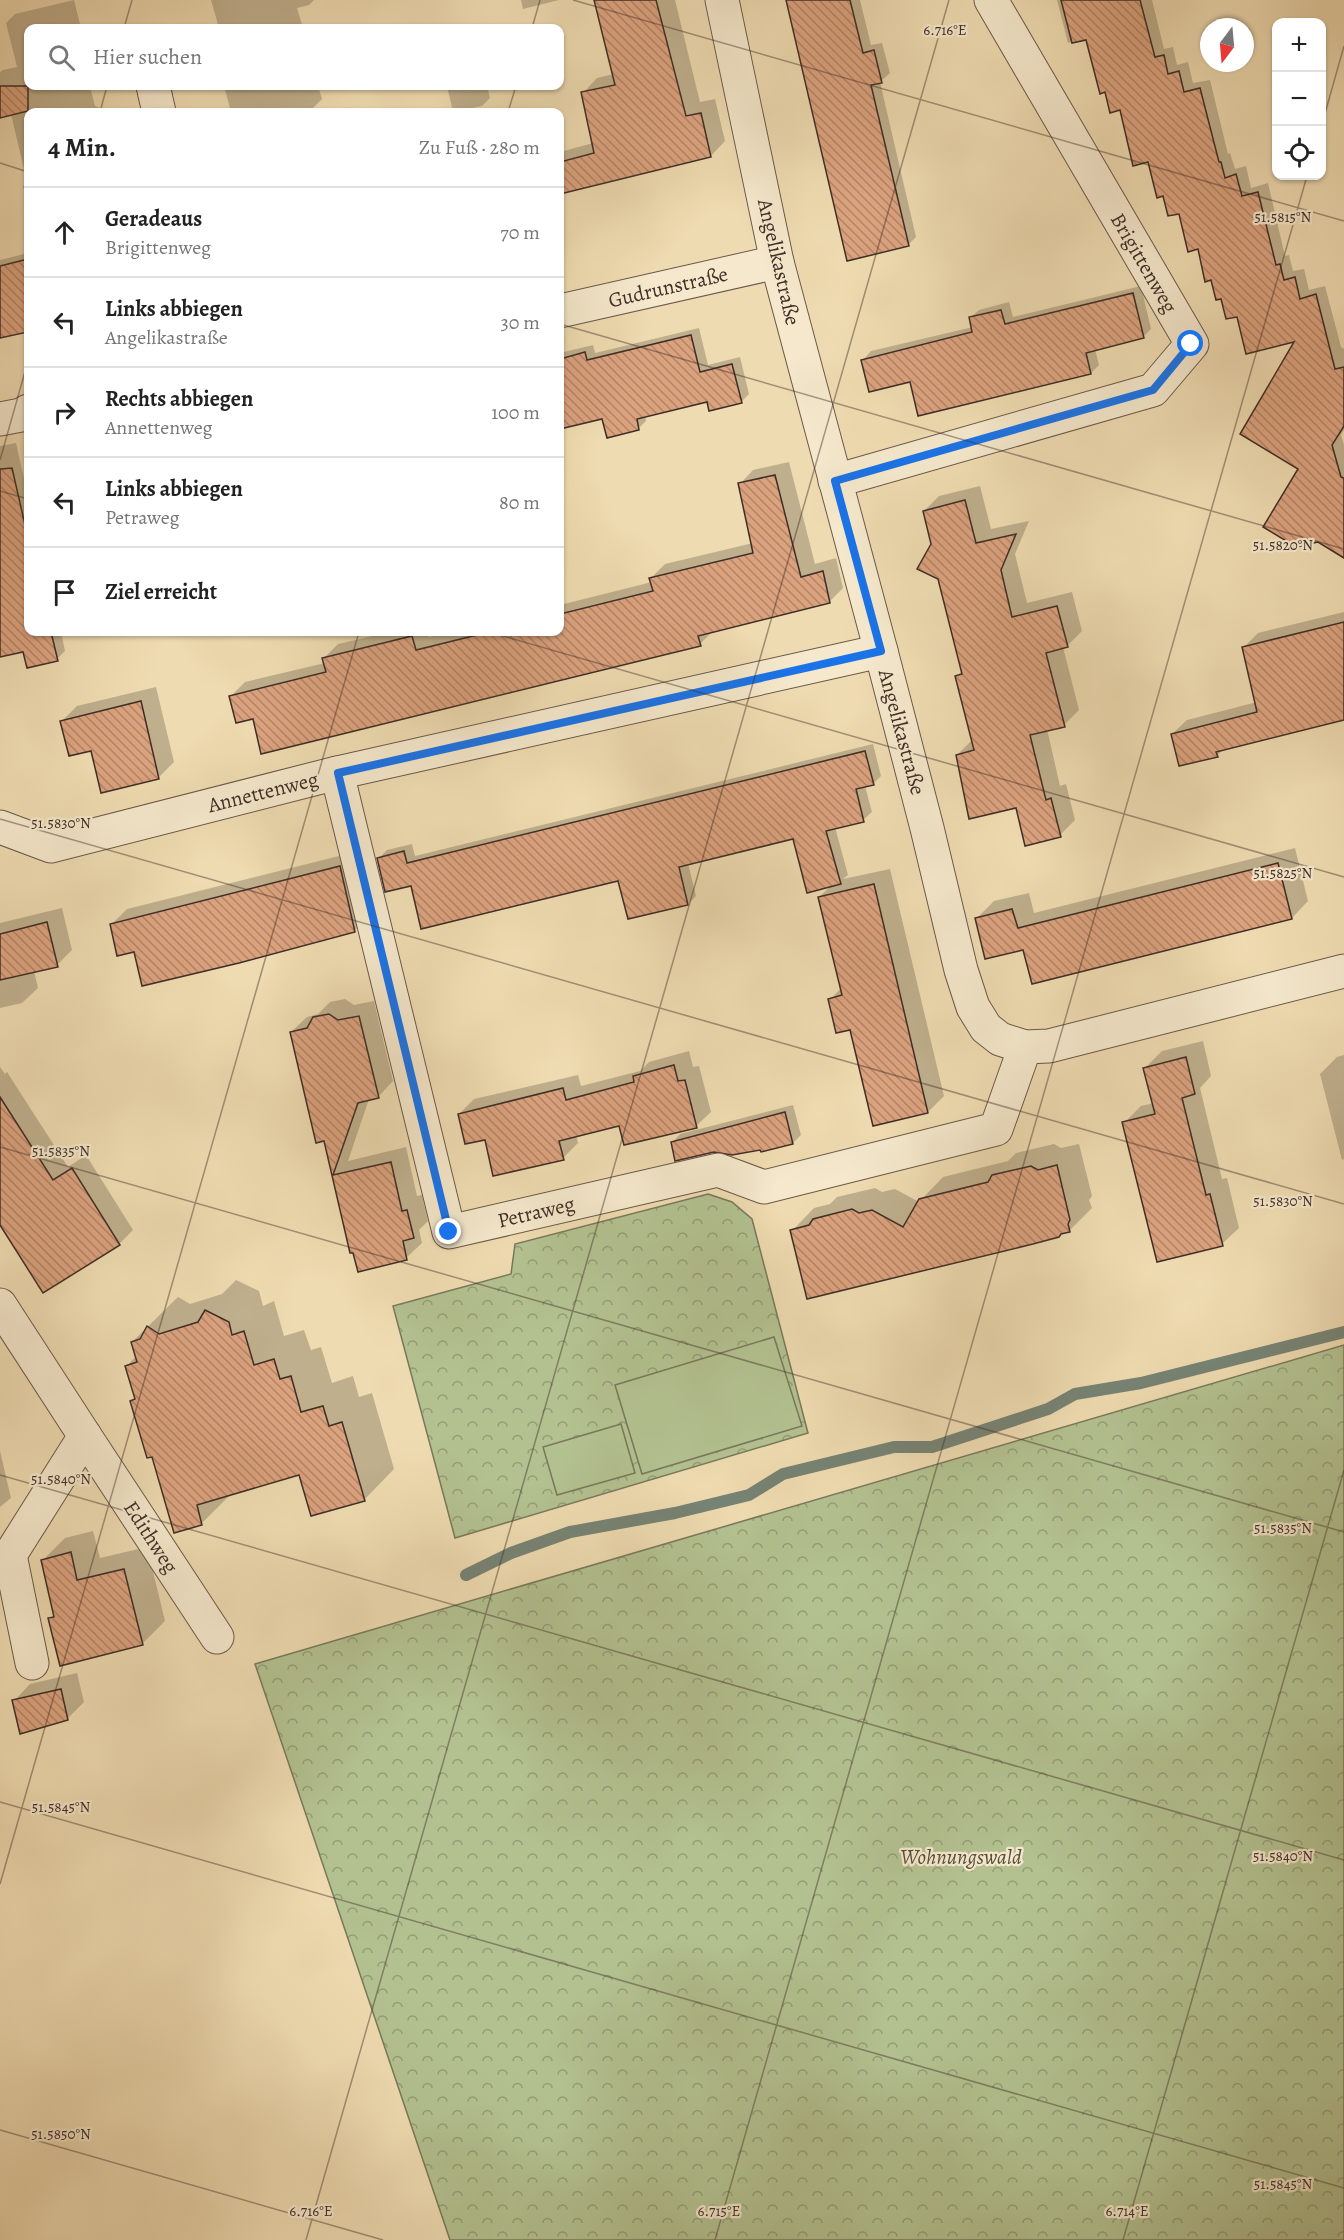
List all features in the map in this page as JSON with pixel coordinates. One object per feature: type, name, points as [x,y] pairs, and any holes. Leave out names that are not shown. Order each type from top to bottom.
[{"type":"street","name":"Angelikastraße","points":[[722,0],[777,262],[881,651],[961,970],[973,1007],[986,1028],[1000,1040],[1025,1047],[1048,1046],[1344,970]]},
{"type":"street","name":"Brigittenweg","points":[[835,481],[1153,390],[1191,344],[990,0]]},
{"type":"street","points":[[154,90],[158,108]]},
{"type":"street","name":"Gudrunstraße","points":[[564,310],[777,262]]},
{"type":"street","points":[[0,419],[24,413]]},
{"type":"street","name":"Annettenweg","points":[[0,827],[51,846],[338,773],[881,651]]},
{"type":"street","name":"Petraweg","points":[[338,773],[449,1232],[718,1170],[764,1187],[996,1129],[1025,1047]]},
{"type":"street","name":"Edithweg","points":[[0,1305],[217,1637]]},
{"type":"street","points":[[32,1663],[5,1556],[85,1436]]},
{"type":"green space","points":[[708,1194],[732,1202],[752,1219],[808,1433],[455,1538],[393,1306],[511,1274],[515,1244]]},
{"type":"green space","points":[[774,1337],[802,1426],[642,1474],[615,1385]]},
{"type":"green space","name":"Wohnungswald","points":[[1344,1345],[1344,2240],[450,2240],[255,1664]]},
{"type":"green space","points":[[621,1424],[635,1473],[557,1495],[543,1447]]},
{"type":"building","points":[[594,0],[656,0],[686,116],[701,113],[711,157],[564,193],[564,161],[594,153],[581,92],[615,85]]},
{"type":"building","points":[[786,0],[850,0],[863,53],[874,50],[882,83],[871,85],[909,246],[847,261]]},
{"type":"building","points":[[1061,0],[1140,0],[1155,57],[1164,55],[1168,74],[1179,71],[1184,92],[1200,88],[1225,178],[1236,174],[1242,196],[1258,192],[1276,265],[1280,264],[1284,280],[1295,277],[1300,299],[1316,294],[1335,369],[1344,367],[1344,426],[1332,445],[1341,477],[1344,478],[1344,558],[1318,542],[1296,547],[1263,527],[1298,469],[1240,434],[1294,342],[1246,354],[1237,317],[1226,319],[1221,299],[1216,300],[1211,280],[1205,282],[1198,249],[1188,252],[1179,214],[1168,216],[1163,196],[1157,198],[1148,162],[1133,166],[1120,110],[1110,113],[1105,92],[1100,94],[1086,40],[1072,43]]},
{"type":"building","points":[[0,86],[24,86],[24,90],[28,90],[28,108],[24,108],[24,112],[0,118]]},
{"type":"building","points":[[24,260],[24,333],[0,338],[0,266]]},
{"type":"building","points":[[1133,293],[1144,338],[1086,353],[1091,374],[918,416],[910,382],[869,392],[861,360],[972,332],[969,317],[1001,310],[1005,324]]},
{"type":"building","points":[[691,335],[700,372],[732,364],[742,403],[709,411],[707,402],[637,419],[639,430],[607,438],[602,419],[564,428],[564,358],[585,352],[587,360]]},
{"type":"building","points":[[12,468],[24,520],[24,636],[52,636],[58,661],[27,668],[23,652],[0,657],[0,469]]},
{"type":"building","points":[[775,475],[801,577],[823,571],[830,603],[698,636],[701,646],[261,754],[253,719],[236,723],[229,696],[326,672],[322,658],[412,636],[416,650],[473,636],[564,636],[564,613],[653,591],[649,578],[753,553],[738,483]]},
{"type":"building","points":[[965,500],[976,543],[1016,534],[1001,570],[1012,617],[1057,606],[1068,647],[1046,653],[1065,727],[1030,735],[1046,800],[1051,798],[1061,837],[1025,846],[1016,808],[969,819],[956,755],[974,750],[955,676],[962,674],[938,579],[917,569],[931,544],[923,511]]},
{"type":"building","points":[[1344,622],[1344,720],[1216,752],[1218,757],[1179,766],[1171,734],[1257,712],[1242,647]]},
{"type":"building","points":[[141,701],[159,779],[101,793],[91,751],[69,756],[60,721]]},
{"type":"building","points":[[865,751],[874,785],[856,789],[864,822],[826,831],[841,884],[807,893],[793,839],[679,867],[688,905],[628,919],[618,881],[421,929],[411,886],[385,892],[377,858],[404,851],[407,863]]},
{"type":"building","points":[[1278,863],[1292,919],[1032,984],[1023,950],[985,959],[975,918],[1012,909],[1018,928]]},
{"type":"building","points":[[340,866],[355,932],[142,986],[134,952],[117,956],[110,924]]},
{"type":"building","points":[[874,884],[928,1113],[873,1126],[850,1030],[836,1033],[828,999],[842,995],[818,897]]},
{"type":"building","points":[[47,922],[58,967],[0,980],[0,934]]},
{"type":"building","points":[[329,1014],[338,1020],[359,1016],[379,1098],[358,1103],[333,1175],[391,1162],[402,1211],[407,1210],[414,1238],[403,1241],[407,1260],[358,1272],[353,1253],[350,1253],[324,1141],[316,1143],[290,1032],[307,1028],[313,1017]]},
{"type":"building","points":[[1186,1057],[1195,1094],[1182,1098],[1206,1195],[1210,1194],[1223,1246],[1157,1262],[1122,1122],[1155,1114],[1143,1068]]},
{"type":"building","points":[[674,1065],[678,1081],[685,1080],[697,1128],[624,1145],[619,1126],[559,1141],[564,1160],[493,1176],[485,1140],[465,1144],[458,1114],[563,1088],[566,1100],[634,1082],[633,1076]]},
{"type":"building","points":[[0,1097],[53,1180],[72,1168],[120,1245],[43,1293],[0,1225]]},
{"type":"building","points":[[785,1112],[793,1144],[761,1152],[760,1150],[732,1155],[714,1152],[675,1161],[671,1142]]},
{"type":"building","points":[[1057,1165],[1070,1220],[1068,1224],[1070,1232],[1033,1244],[807,1299],[790,1230],[809,1225],[813,1219],[852,1209],[859,1213],[872,1210],[903,1227],[919,1199],[988,1182],[992,1175],[1031,1166],[1038,1170]]},
{"type":"building","points":[[205,1310],[229,1322],[232,1335],[244,1331],[254,1365],[274,1359],[280,1379],[291,1376],[301,1412],[323,1406],[329,1426],[342,1422],[365,1501],[311,1516],[299,1475],[197,1505],[202,1525],[174,1533],[152,1457],[147,1458],[130,1401],[135,1399],[125,1366],[137,1362],[131,1342],[140,1339],[147,1326],[159,1334],[198,1322]]},
{"type":"building","points":[[71,1552],[77,1580],[124,1569],[143,1645],[60,1666],[48,1618],[54,1617],[41,1560]]},
{"type":"building","points":[[61,1689],[68,1720],[20,1734],[12,1700]]},
{"type":"waterway","points":[[466,1575],[511,1553],[570,1532],[675,1513],[749,1495],[783,1474],[894,1447],[932,1447],[1048,1409],[1075,1394],[1141,1383],[1344,1332]]},
{"type":"route","points":[[449,1232],[338,773],[881,651],[835,481],[1153,390],[1191,344]]}]
